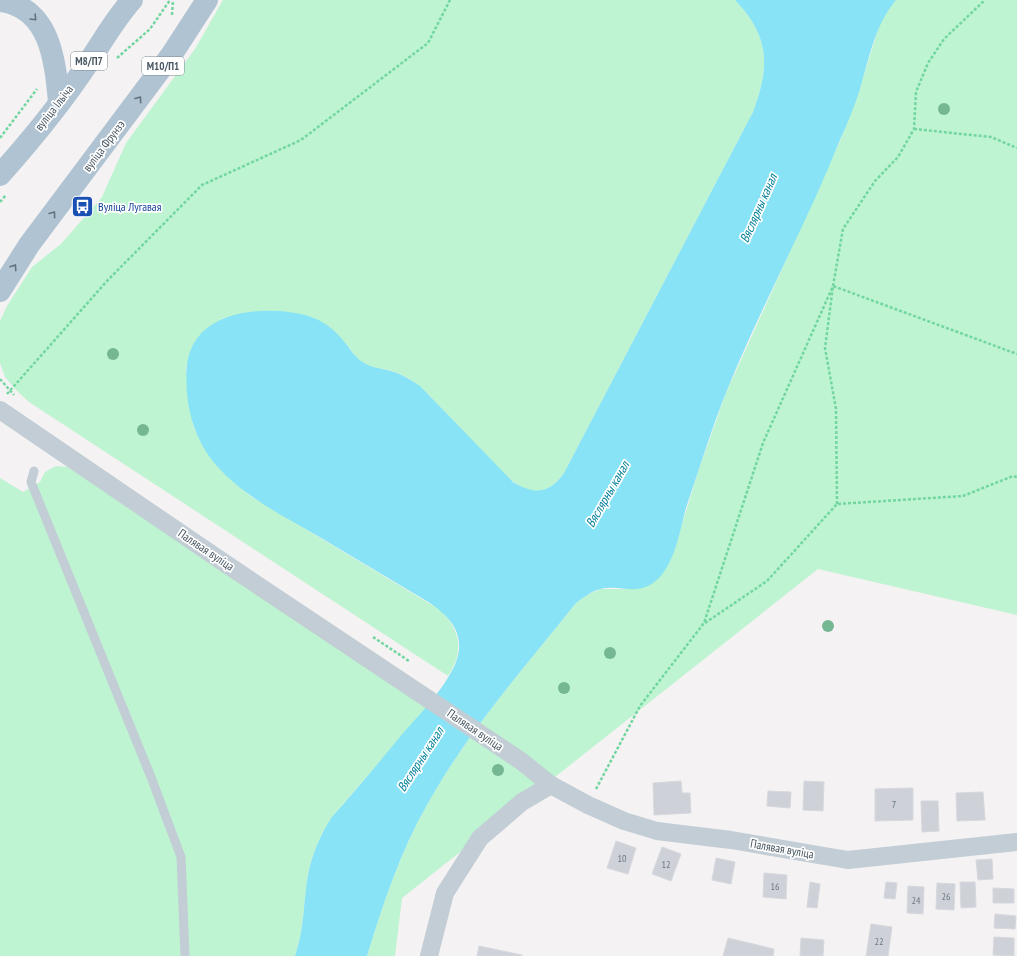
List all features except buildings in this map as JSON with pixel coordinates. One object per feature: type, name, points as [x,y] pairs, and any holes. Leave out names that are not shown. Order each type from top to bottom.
[{"type":"main road","name":"вуліца Ільіча","points":[[0,175],[59,103],[90,60],[119,9],[132,0]]},
{"type":"main road","name":"вуліца Фрунзэ","points":[[0,291],[29,245],[172,54],[207,0]]},
{"type":"main road","points":[[0,1],[12,3],[24,8],[37,20],[57,66],[59,103]]},
{"type":"street","name":"Палявая вуліца","points":[[2,403],[226,564],[521,760],[551,785],[588,805],[624,821],[657,831],[731,840],[848,860],[1017,842]]},
{"type":"street","points":[[430,956],[445,892],[480,838],[522,802],[551,785]]},
{"type":"lane","points":[[34,471],[31,482],[151,777],[181,857],[185,956]]},
{"type":"path","points":[[150,29],[170,0]]},
{"type":"path","points":[[2,403],[107,281],[202,185],[301,140],[428,43],[450,0]]},
{"type":"path","points":[[588,805],[640,706],[704,623],[767,581],[837,504],[836,409],[825,348],[833,286],[843,229],[875,181],[898,157],[914,129],[916,92],[928,63],[944,39],[985,0]]},
{"type":"path","points":[[0,138],[38,87]]},
{"type":"path","points":[[914,129],[991,137],[1017,148]]},
{"type":"path","points":[[833,286],[1017,354]]},
{"type":"path","points":[[704,623],[763,443],[833,286]]},
{"type":"path","points":[[837,504],[963,496],[1013,476],[1017,477]]},
{"type":"green space","points":[[223,0],[735,0],[747,13],[761,39],[764,53],[764,66],[759,96],[753,112],[564,473],[550,487],[542,491],[532,491],[519,486],[490,461],[430,397],[410,379],[396,372],[372,366],[360,361],[356,358],[347,345],[275,311],[242,314],[223,318],[206,330],[186,367],[188,397],[194,428],[211,458],[223,472],[250,496],[442,611],[453,627],[458,642],[456,658],[448,676],[29,402],[5,377],[0,363],[0,321],[7,306],[32,267],[61,244],[102,197],[126,143],[195,49]]},
{"type":"green space","points":[[896,0],[1017,0],[1017,615],[818,569],[402,898],[395,956],[367,956],[379,917],[400,860],[417,823],[460,751],[497,701],[576,603],[587,595],[601,589],[637,589],[667,566],[674,551],[698,472],[726,393],[840,141],[858,94],[879,26],[887,10]]},
{"type":"green space","points":[[56,466],[68,467],[431,702],[331,818],[323,832],[314,852],[310,867],[306,885],[301,935],[295,956],[0,956],[0,478],[23,492],[40,482],[45,472]]},
{"type":"water","name":"Вяслярны канал","points":[[735,0],[896,0],[882,21],[877,32],[859,92],[848,122],[808,214],[739,361],[724,398],[686,508],[676,545],[669,563],[665,571],[652,584],[637,589],[609,588],[597,590],[576,603],[497,701],[460,751],[417,823],[400,860],[379,917],[367,956],[295,956],[301,935],[306,885],[310,867],[314,852],[323,832],[331,818],[438,693],[454,667],[459,652],[458,637],[449,620],[430,603],[273,511],[234,483],[222,471],[206,452],[194,428],[186,381],[190,351],[202,333],[213,324],[241,313],[256,311],[287,312],[314,318],[326,324],[341,338],[356,357],[364,363],[399,374],[420,386],[513,482],[528,489],[547,489],[564,473],[753,112],[759,96],[762,81],[764,53],[761,39],[755,26],[747,13]]},
{"type":"place","name":"Вуліца Лугавая","points":[[83,207]]}]
